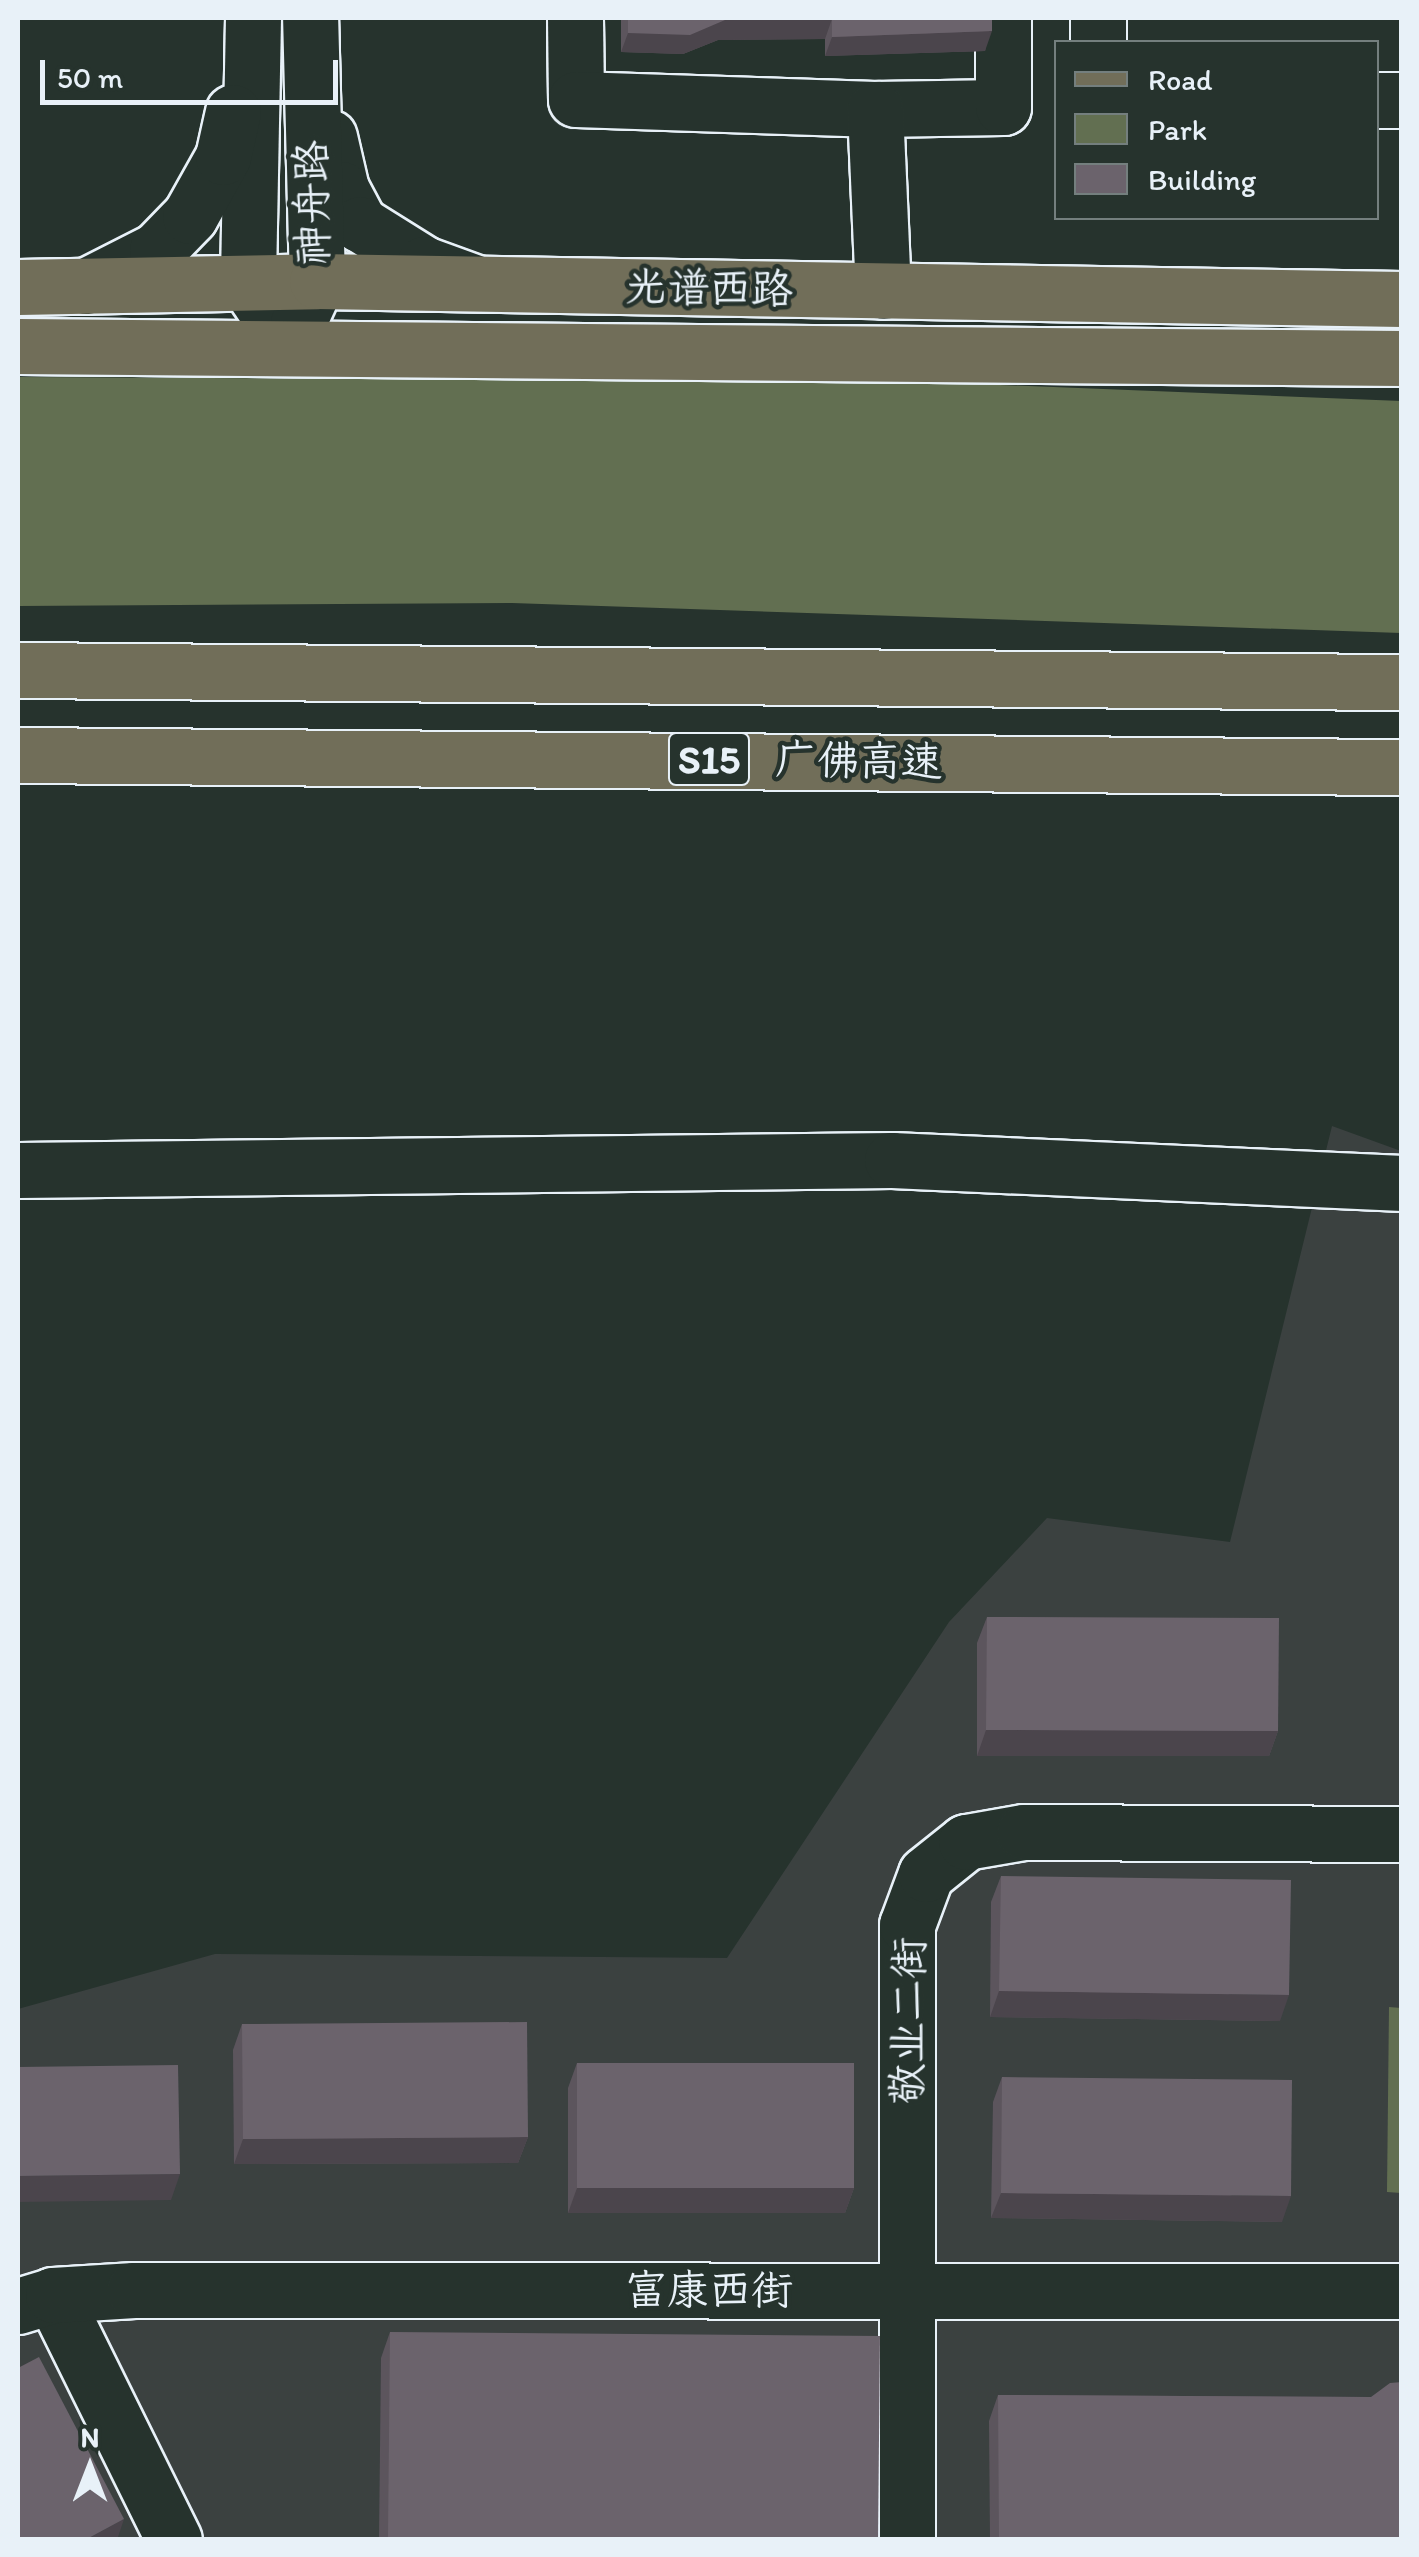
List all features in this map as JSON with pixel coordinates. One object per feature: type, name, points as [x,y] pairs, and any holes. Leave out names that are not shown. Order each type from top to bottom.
[{"type":"main road","name":"光谱西路","points":[[18,287],[317,281],[1402,300]]},
{"type":"main road","name":"光谱西路","points":[[18,346],[288,344],[522,352],[1402,358]]},
{"type":"main road","name":"广佛高速","points":[[18,670],[1402,682]]},
{"type":"main road","name":"广佛高速","points":[[18,755],[1402,767]]},
{"type":"street","points":[[576,18],[576,99],[875,109],[1003,107],[1004,18]]},
{"type":"street","points":[[86,286],[156,250],[207,191],[223,157],[253,22]]},
{"type":"street","name":"神舟路","points":[[253,22],[248,284],[288,344]]},
{"type":"street","points":[[310,35],[340,189],[360,224],[424,264],[478,284]]},
{"type":"street","name":"神舟路","points":[[288,344],[317,281],[310,35]]},
{"type":"street","points":[[875,109],[882,291]]},
{"type":"street","points":[[18,1170],[892,1160],[1402,1183]]},
{"type":"street","name":"敬业二街","points":[[907,2540],[907,1925],[926,1874],[966,1842],[1024,1832],[1402,1834]]},
{"type":"street","name":"富康西街","points":[[35,2301],[904,2290],[1402,2291]]},
{"type":"street","points":[[35,2301],[174,2540]]},
{"type":"shaded area","points":[[1332,1126],[1401,1151],[1401,2539],[18,2540],[18,2009],[215,1954],[727,1958],[949,1622],[1047,1518],[1230,1542]]},
{"type":"green space","points":[[18,377],[927,382],[1401,401],[1401,633],[512,603],[18,606]]},
{"type":"green space","points":[[1389,2007],[1401,2008],[1401,2193],[1387,2192]]},
{"type":"building","points":[[628,18],[992,18],[992,31],[832,37],[832,19],[725,20],[690,35],[628,33]]},
{"type":"building","points":[[987,1617],[1279,1618],[1278,1731],[986,1730]]},
{"type":"building","points":[[1001,1876],[1291,1880],[1289,1995],[999,1991]]},
{"type":"building","points":[[527,2022],[528,2137],[243,2139],[242,2024]]},
{"type":"building","points":[[577,2063],[854,2063],[854,2188],[577,2188]]},
{"type":"building","points":[[178,2065],[180,2174],[18,2176],[18,2067]]},
{"type":"building","points":[[1002,2077],[1292,2080],[1291,2196],[1001,2193]]},
{"type":"building","points":[[390,2332],[880,2336],[878,2540],[388,2540]]},
{"type":"building","points":[[39,2357],[124,2519],[85,2540],[18,2540],[18,2368]]},
{"type":"building","points":[[1402,2382],[1402,2540],[999,2540],[998,2395],[1371,2397],[1390,2383]]}]
